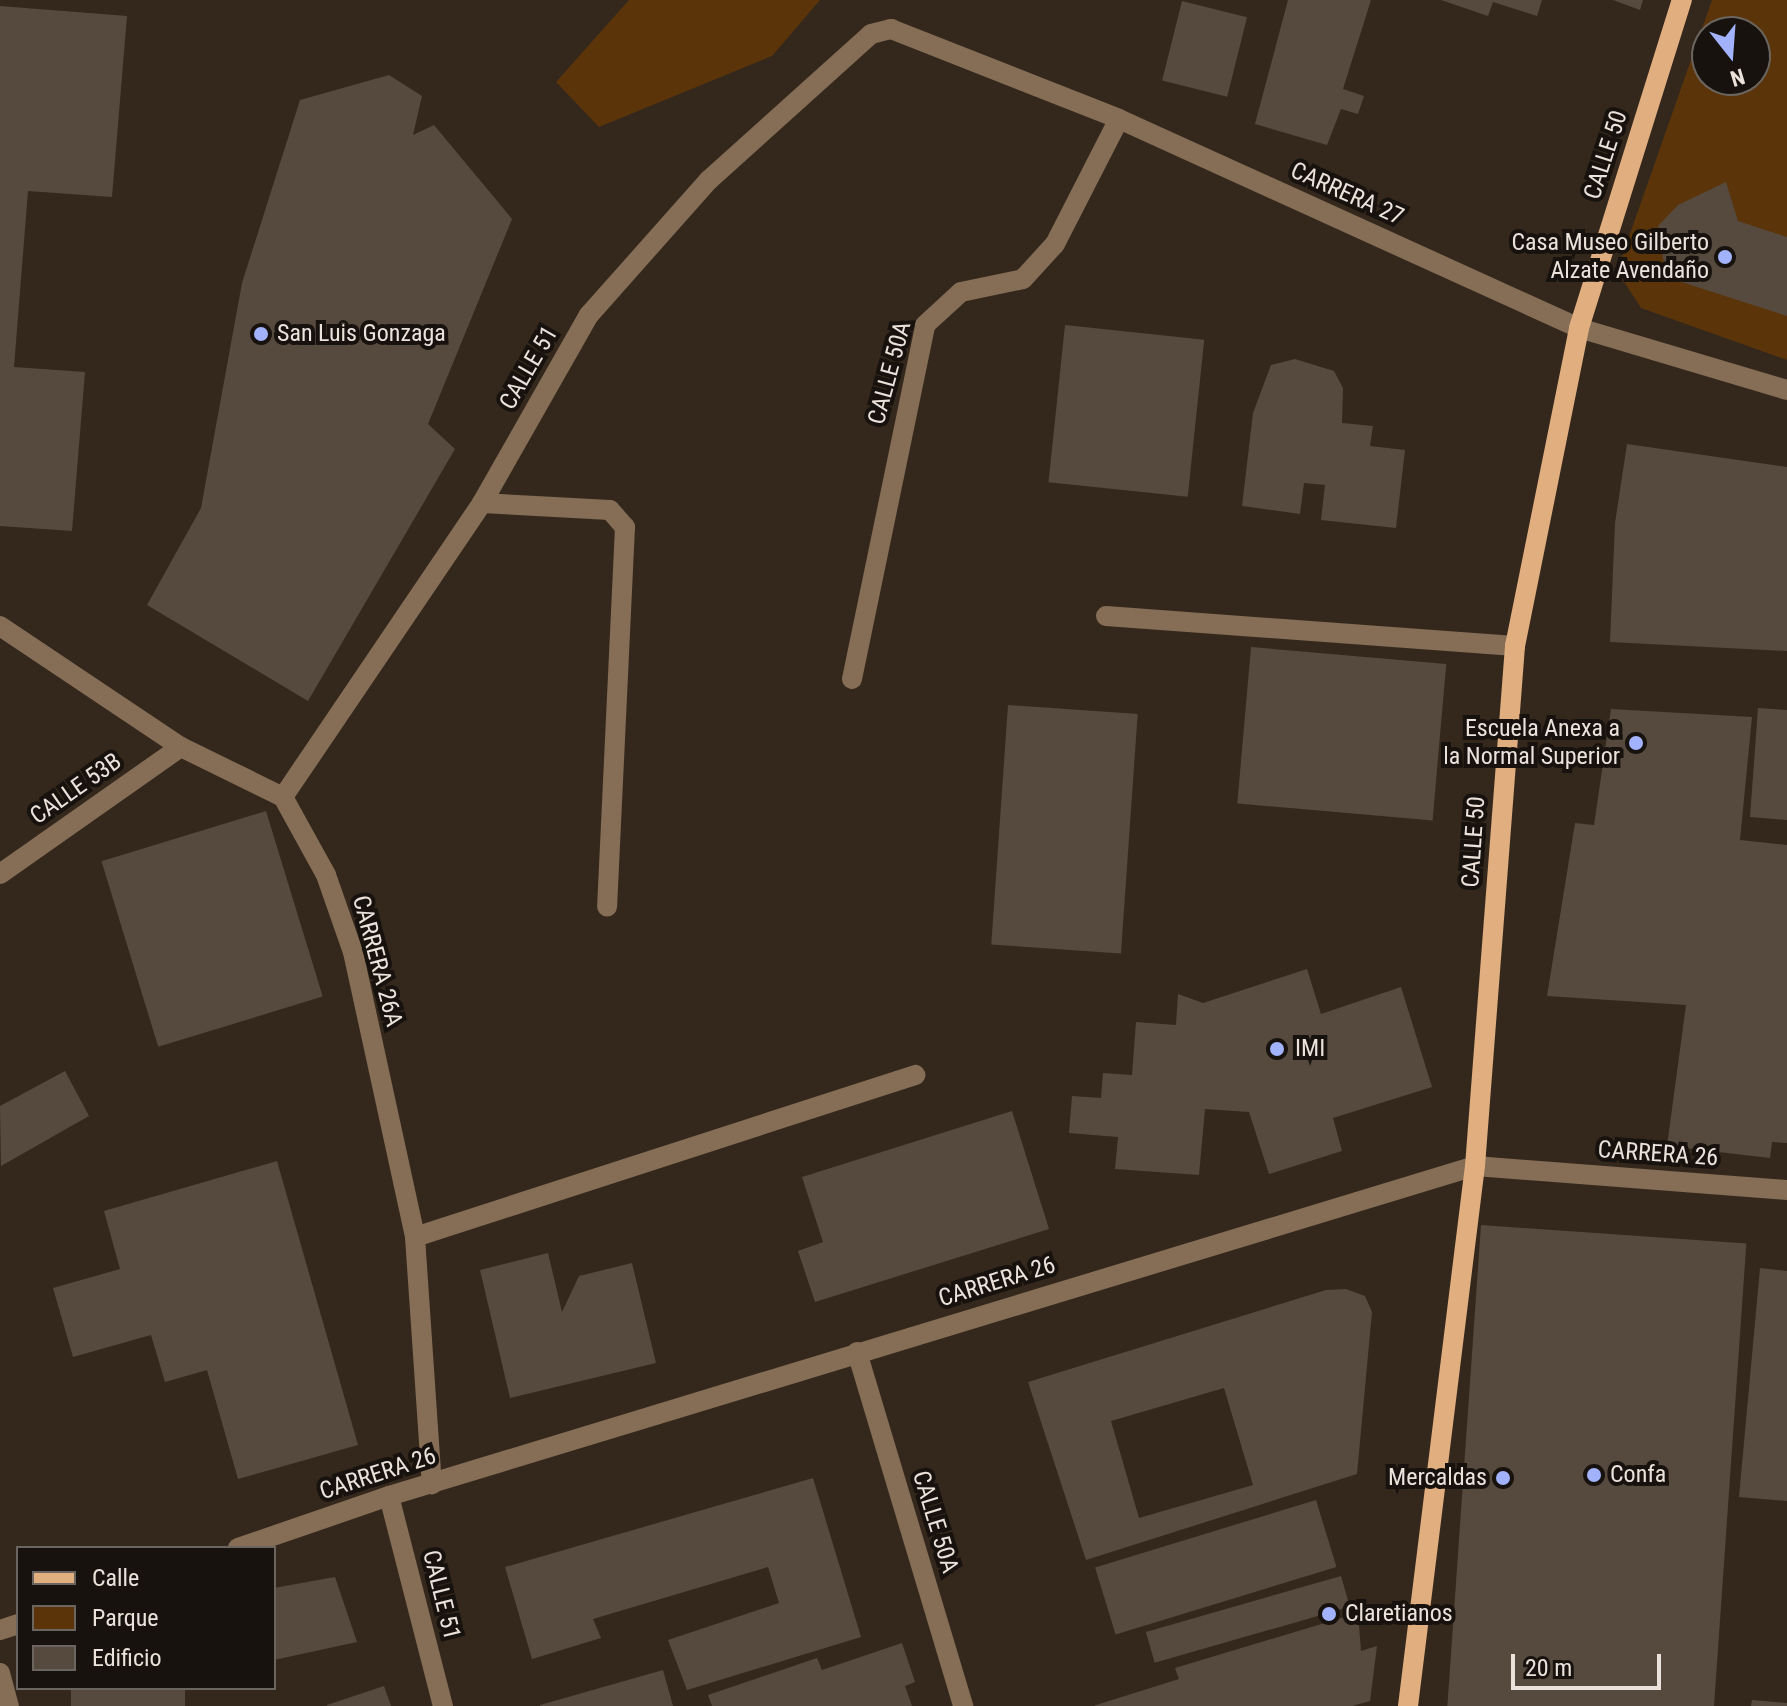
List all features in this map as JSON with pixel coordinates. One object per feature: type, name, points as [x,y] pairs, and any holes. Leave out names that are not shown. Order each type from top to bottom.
[{"type":"main road","name":"CALLE 50","points":[[1408,1706],[1475,1166],[1515,646],[1579,328],[1682,0]]},
{"type":"street","name":"CARRERA 27","points":[[891,29],[1119,119],[1579,328],[1787,390]]},
{"type":"street","name":"CALLE 51","points":[[283,797],[482,503],[589,315],[709,180],[851,48],[891,29]]},
{"type":"street","name":"CALLE 50A","points":[[852,679],[925,325],[961,292],[1023,279],[1055,244],[1119,119]]},
{"type":"street","points":[[482,503],[610,510],[625,527],[607,907]]},
{"type":"street","points":[[1106,616],[1515,646]]},
{"type":"street","points":[[0,626],[181,747],[283,797]]},
{"type":"street","name":"CALLE 53B","points":[[0,874],[181,747]]},
{"type":"street","name":"CARRERA 26A","points":[[283,797],[326,875],[353,952],[415,1237],[432,1484]]},
{"type":"street","points":[[415,1237],[915,1075]]},
{"type":"street","name":"CARRERA 26","points":[[244,1546],[389,1496],[1475,1166],[1787,1190]]},
{"type":"street","name":"CALLE 50A","points":[[857,1352],[963,1706]]},
{"type":"street","name":"CALLE 51","points":[[389,1496],[443,1706]]},
{"type":"street","points":[[0,1673],[9,1706]]},
{"type":"green space","points":[[629,0],[820,0],[772,56],[599,127],[556,82]]},
{"type":"green space","points":[[1712,0],[1787,0],[1787,360],[1641,308],[1617,271],[1691,60],[1691,96],[1771,96],[1771,16],[1706,16]]},
{"type":"building","points":[[1288,0],[1371,0],[1343,89],[1364,96],[1358,114],[1341,109],[1327,145],[1255,124]]},
{"type":"building","points":[[1441,0],[1542,0],[1537,16],[1493,2],[1488,16]]},
{"type":"building","points":[[1613,0],[1643,0],[1640,10]]},
{"type":"building","points":[[1182,1],[1247,17],[1227,97],[1162,81]]},
{"type":"building","points":[[0,6],[127,16],[112,197],[28,191],[14,367],[85,372],[72,531],[0,526]]},
{"type":"building","points":[[389,75],[422,96],[413,135],[434,125],[512,219],[428,424],[455,449],[308,701],[147,605],[201,508],[242,283],[300,100]]},
{"type":"building","name":"Casa Museo Gilberto Alzate Avendaño","points":[[1726,182],[1738,221],[1787,237],[1787,316],[1666,277],[1658,226],[1678,205]]},
{"type":"building","points":[[1065,325],[1204,340],[1188,497],[1048,482]]},
{"type":"building","points":[[1295,359],[1334,371],[1343,388],[1342,423],[1373,426],[1370,446],[1405,450],[1396,528],[1321,520],[1325,485],[1304,483],[1300,514],[1242,506],[1253,413],[1271,365]]},
{"type":"building","points":[[1627,444],[1787,467],[1787,651],[1610,642],[1615,523]]},
{"type":"building","points":[[1251,647],[1446,664],[1433,820],[1237,803]]},
{"type":"building","points":[[1008,705],[1138,714],[1121,953],[991,944]]},
{"type":"building","points":[[1758,708],[1787,710],[1787,820],[1750,817]]},
{"type":"building","points":[[1611,709],[1752,717],[1740,840],[1787,845],[1787,1143],[1772,1142],[1770,1158],[1667,1146],[1686,1005],[1547,996],[1575,823],[1594,825]]},
{"type":"building","points":[[266,811],[323,997],[158,1047],[102,861]]},
{"type":"building","name":"IMI","points":[[1307,969],[1321,1014],[1401,987],[1432,1087],[1333,1118],[1342,1151],[1269,1174],[1249,1112],[1205,1109],[1199,1175],[1115,1169],[1118,1137],[1069,1133],[1072,1096],[1101,1098],[1103,1073],[1132,1075],[1136,1022],[1176,1025],[1178,994],[1203,1003]]},
{"type":"building","points":[[65,1071],[89,1116],[1,1166],[0,1106]]},
{"type":"building","points":[[1012,1111],[1049,1229],[815,1302],[798,1251],[823,1242],[802,1177]]},
{"type":"building","points":[[277,1161],[358,1445],[238,1479],[207,1370],[165,1382],[151,1335],[73,1357],[53,1288],[120,1269],[104,1211]]},
{"type":"building","name":"Confa","points":[[1481,1225],[1746,1244],[1714,1706],[1447,1706]]},
{"type":"building","points":[[548,1253],[562,1312],[579,1276],[632,1263],[656,1363],[510,1398],[480,1270]]},
{"type":"building","points":[[1760,1268],[1787,1271],[1787,1501],[1739,1497]]},
{"type":"building","points":[[1346,1289],[1365,1296],[1372,1312],[1357,1474],[1086,1560],[1028,1382],[1326,1290]],"holes":[[[1224,1388],[1253,1485],[1139,1518],[1111,1421]]]},
{"type":"building","points":[[813,1478],[861,1637],[687,1690],[668,1640],[779,1603],[768,1567],[593,1619],[601,1638],[532,1659],[505,1567]]},
{"type":"building","points":[[1316,1500],[1336,1567],[1116,1634],[1095,1568]]},
{"type":"building","points":[[1341,1576],[1350,1607],[1155,1663],[1146,1632]]},
{"type":"building","points":[[335,1577],[357,1642],[276,1660],[276,1588]]},
{"type":"building","points":[[1358,1613],[1361,1651],[1377,1646],[1370,1701],[1352,1706],[1093,1706],[1179,1679],[1175,1668]]},
{"type":"building","points":[[902,1643],[915,1682],[905,1686],[912,1706],[712,1706],[708,1695],[817,1658],[822,1670]]},
{"type":"building","points":[[663,1670],[673,1706],[540,1706],[540,1705]]},
{"type":"building","points":[[384,1686],[391,1706],[327,1706],[327,1705]]},
{"type":"building","points":[[71,1690],[185,1690],[185,1706],[71,1706]]},
{"type":"building","points":[[1752,1700],[1787,1703],[1787,1706],[1751,1706]]},
{"type":"place","name":"Casa Museo Gilberto Alzate Avendaño","points":[[1725,257]]},
{"type":"place","name":"San Luis Gonzaga","points":[[261,334]]},
{"type":"place","name":"Escuela Anexa a la Normal Superior","points":[[1636,743]]},
{"type":"place","name":"IMI","points":[[1277,1049]]},
{"type":"place","name":"Confa","points":[[1594,1475]]},
{"type":"place","name":"Mercaldas","points":[[1503,1478]]},
{"type":"place","name":"Claretianos","points":[[1329,1614]]}]
